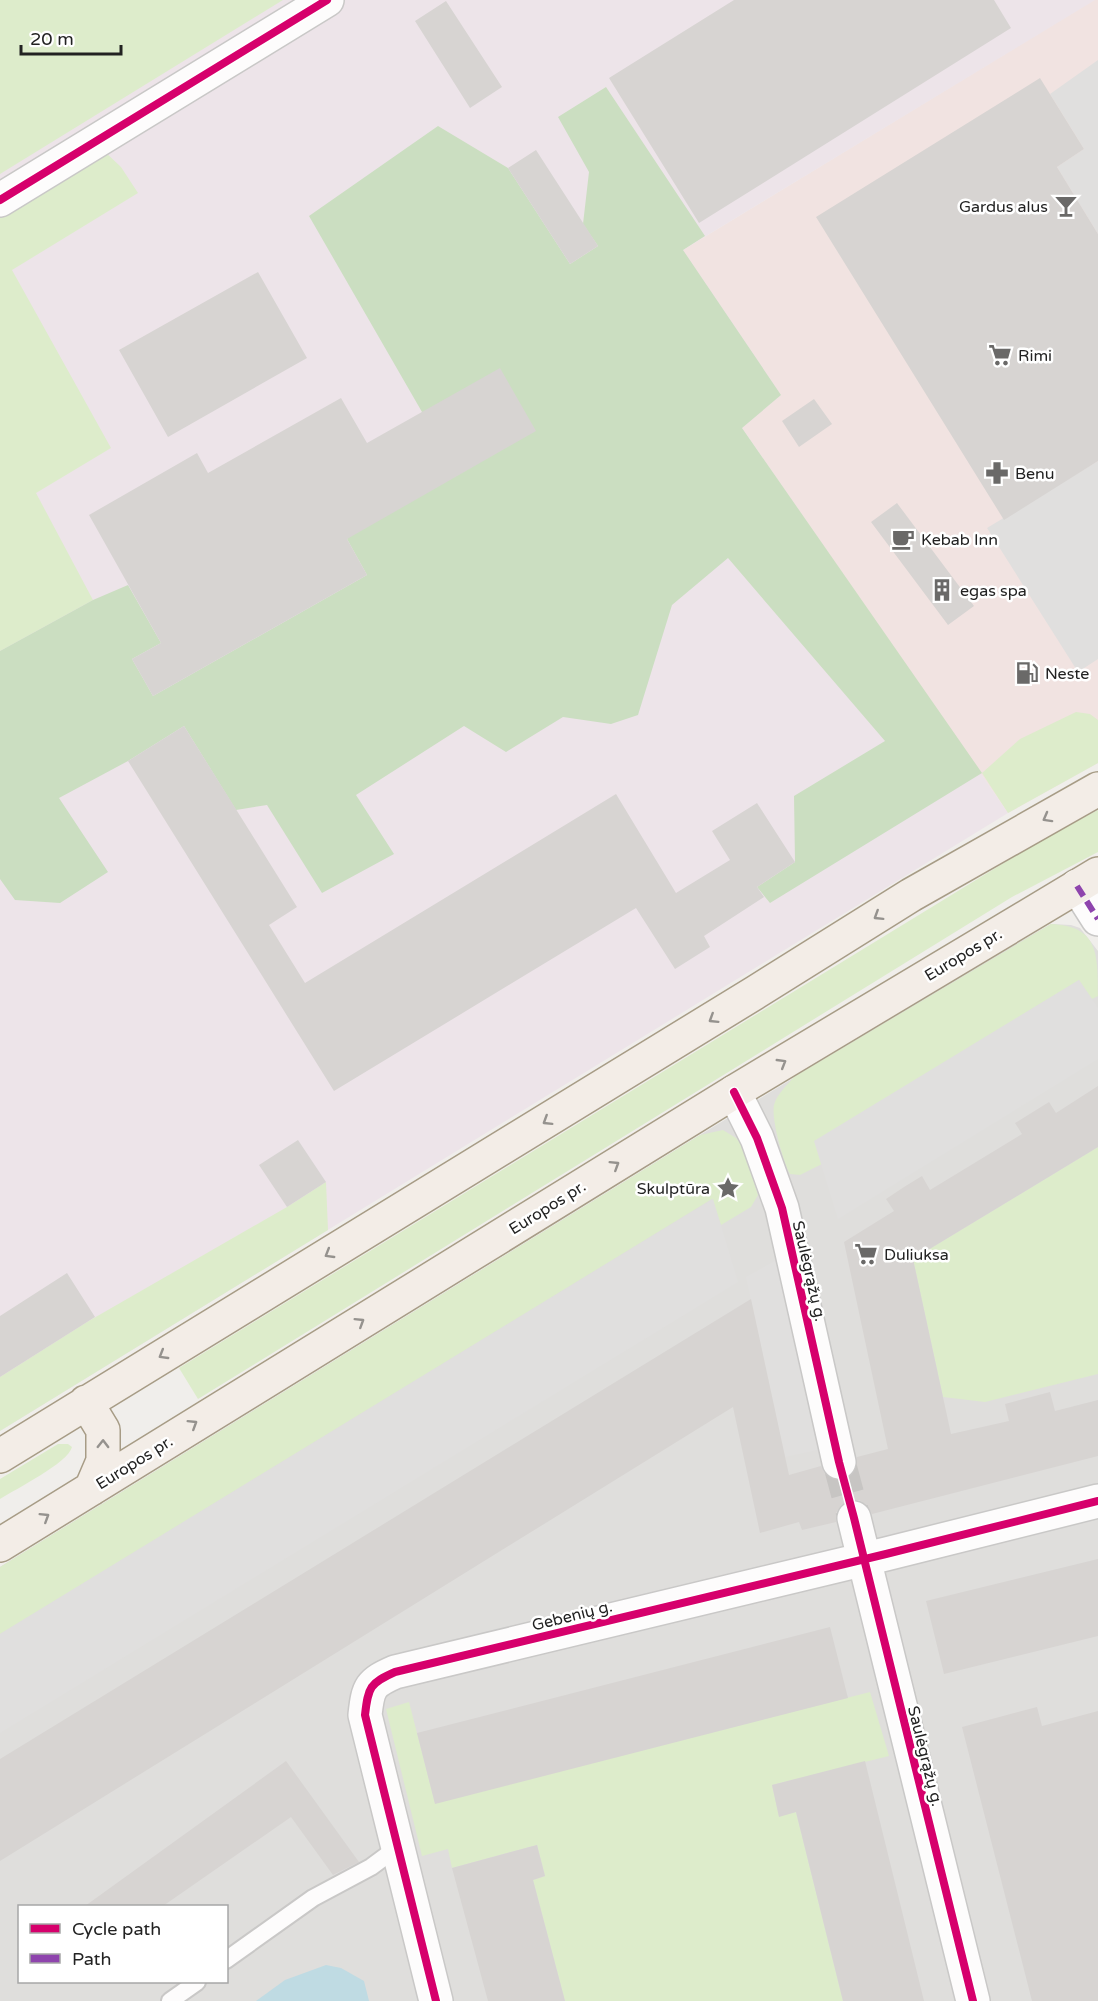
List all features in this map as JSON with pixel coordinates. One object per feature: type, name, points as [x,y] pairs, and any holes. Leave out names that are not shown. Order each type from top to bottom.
[{"type":"main road","points":[[0,1456],[756,993],[911,895],[1098,789]]},
{"type":"main road","name":"Europos pr.","points":[[0,1545],[734,1092],[1087,880]]},
{"type":"main road","points":[[86,1402],[103,1430],[103,1461],[91,1489]]},
{"type":"street","points":[[0,200],[327,0]]},
{"type":"street","points":[[1087,880],[1098,919]]},
{"type":"street","name":"Saulėgrąžų g.","points":[[734,1092],[757,1138],[782,1208],[839,1462]]},
{"type":"street","name":"Gebenių g.","points":[[436,2001],[365,1714],[367,1694],[376,1680],[395,1672],[1098,1501]]},
{"type":"street","name":"Saulėgrąžų g.","points":[[854,1518],[973,2001]]},
{"type":"lane","points":[[228,1959],[313,1898],[371,1867],[398,1847]]},
{"type":"lane","points":[[170,2001],[196,1983]]},
{"type":"shaded area","points":[[0,0],[1095,0],[683,250],[781,395],[742,428],[1008,813],[0,1431]]},
{"type":"shaded area","points":[[1094,0],[1098,0],[1098,763],[1008,813],[742,428],[683,250]]},
{"type":"shaded area","points":[[1098,60],[1098,234],[1057,167],[1084,149],[1050,94]]},
{"type":"shaded area","points":[[1098,461],[1098,659],[1078,672],[987,528]]},
{"type":"shaded area","points":[[1051,924],[1080,928],[1098,951],[1098,2001],[0,2001],[0,1567],[700,1135]]},
{"type":"shaded area","points":[[1079,980],[1098,1008],[1098,1059],[838,1219],[814,1141]]},
{"type":"shaded area","points":[[713,1199],[738,1282],[0,1733],[0,1634]]},
{"type":"shaded area","points":[[791,1252],[836,1446],[785,1457],[746,1277]]},
{"type":"green space","points":[[0,0],[283,0],[0,174]]},
{"type":"green space","points":[[606,87],[705,236],[683,250],[781,395],[742,428],[982,773],[770,903],[757,887],[795,862],[794,796],[885,741],[728,558],[672,605],[638,715],[611,724],[563,717],[506,752],[464,726],[356,795],[394,854],[322,893],[267,805],[236,810],[184,726],[128,761],[59,798],[108,872],[60,903],[15,900],[0,879],[0,651],[93,600],[128,585],[161,643],[132,659],[153,696],[367,575],[347,539],[422,412],[309,216],[438,126],[508,168],[570,264],[598,246],[583,224],[589,172],[558,117]]},
{"type":"green space","points":[[103,150],[121,167],[138,193],[12,270],[111,448],[36,493],[93,600],[0,651],[0,213]]},
{"type":"green space","points":[[1076,712],[1090,714],[1098,720],[1098,763],[1008,813],[982,773],[1020,739]]},
{"type":"green space","points":[[1098,810],[1098,852],[1012,897],[198,1399],[179,1368],[1038,842]]},
{"type":"green space","points":[[1051,924],[1067,926],[1087,936],[1096,955],[1098,996],[1092,999],[1079,980],[815,1141],[822,1164],[800,1175],[790,1174],[778,1140],[774,1105],[782,1090],[794,1077]]},
{"type":"green space","points":[[723,1130],[736,1138],[743,1146],[758,1195],[751,1207],[721,1225],[712,1199],[0,1634],[0,1567],[700,1135]]},
{"type":"green space","points":[[1098,1147],[1098,1374],[985,1402],[943,1397],[913,1259]]},
{"type":"green space","points":[[326,1182],[328,1230],[0,1431],[0,1377],[87,1322],[287,1207]]},
{"type":"green space","points":[[58,1444],[68,1444],[72,1447],[52,1468],[0,1499],[0,1479]]},
{"type":"green space","points":[[870,1692],[889,1756],[772,1785],[779,1816],[796,1812],[843,2001],[565,2001],[533,1880],[545,1876],[537,1845],[452,1868],[448,1849],[422,1856],[386,1709],[409,1702],[435,1803]]},
{"type":"water","points":[[326,1965],[341,1968],[364,1981],[369,2001],[256,2001],[285,1980]]},
{"type":"building","points":[[734,0],[994,0],[1011,28],[699,223],[609,78]]},
{"type":"building","points":[[446,1],[502,87],[470,108],[415,21]]},
{"type":"building","name":"Rimi","points":[[1040,78],[1084,149],[1057,167],[1098,234],[1098,461],[1004,520],[816,217]]},
{"type":"building","points":[[536,150],[598,246],[570,264],[508,168]]},
{"type":"building","points":[[258,272],[307,358],[168,437],[119,350]]},
{"type":"building","points":[[500,368],[536,431],[347,539],[367,575],[153,696],[132,659],[161,643],[89,515],[197,453],[208,473],[341,398],[367,443]]},
{"type":"building","points":[[814,399],[832,424],[799,447],[782,421]]},
{"type":"building","points":[[897,503],[974,606],[948,625],[871,522]]},
{"type":"building","points":[[184,726],[297,907],[269,925],[305,983],[616,794],[676,893],[730,860],[712,831],[757,803],[795,862],[757,887],[764,897],[704,936],[710,947],[675,969],[636,908],[334,1091],[128,761]]},
{"type":"building","points":[[1098,1086],[1098,1147],[913,1259],[951,1434],[1009,1421],[1005,1404],[1050,1392],[1055,1411],[1098,1400],[1098,1456],[872,1514],[867,1505],[859,1500],[850,1500],[841,1505],[836,1513],[836,1522],[802,1530],[799,1522],[760,1533],[733,1407],[0,1861],[0,1759],[751,1299],[789,1475],[821,1466],[825,1474],[833,1480],[843,1480],[851,1476],[857,1467],[857,1457],[888,1449],[844,1242],[894,1211],[886,1199],[904,1187],[922,1176],[930,1190],[1022,1134],[1015,1123],[1049,1102],[1056,1113]]},
{"type":"building","points":[[298,1140],[326,1182],[287,1207],[259,1165]]},
{"type":"building","points":[[67,1273],[95,1317],[0,1377],[0,1316]]},
{"type":"building","points":[[1098,1559],[1098,1636],[944,1674],[926,1601]]},
{"type":"building","points":[[830,1627],[848,1698],[435,1804],[417,1733]]},
{"type":"building","points":[[1037,1707],[1042,1726],[1098,1711],[1098,2001],[1032,2001],[962,1727]]},
{"type":"building","points":[[286,1761],[359,1862],[333,1875],[291,1817],[164,1905],[86,1905]]},
{"type":"building","points":[[865,1761],[924,2001],[843,2001],[796,1812],[779,1817],[772,1785]]},
{"type":"building","points":[[537,1845],[545,1876],[533,1880],[565,2001],[488,2001],[452,1868]]},
{"type":"tunnel","points":[[839,1462],[854,1518]]},
{"type":"marked path","points":[[1077,886],[1098,919]]},
{"type":"cycle path","points":[[0,200],[327,0]]},
{"type":"cycle path","points":[[734,1092],[757,1138],[782,1208],[839,1462],[973,2001]]},
{"type":"cycle path","points":[[436,2001],[365,1715],[369,1692],[380,1679],[395,1672],[1098,1501]]},
{"type":"place","name":"Gardus alus","points":[[1066,206]]},
{"type":"place","name":"Rimi","points":[[1000,355]]},
{"type":"place","name":"Benu","points":[[997,473]]},
{"type":"place","name":"Kebab Inn","points":[[903,539]]},
{"type":"place","name":"egas spa","points":[[942,590]]},
{"type":"place","name":"Neste","points":[[1027,673]]},
{"type":"place","name":"Skulptūra","points":[[728,1188]]},
{"type":"place","name":"Duliuksa","points":[[866,1254]]}]
